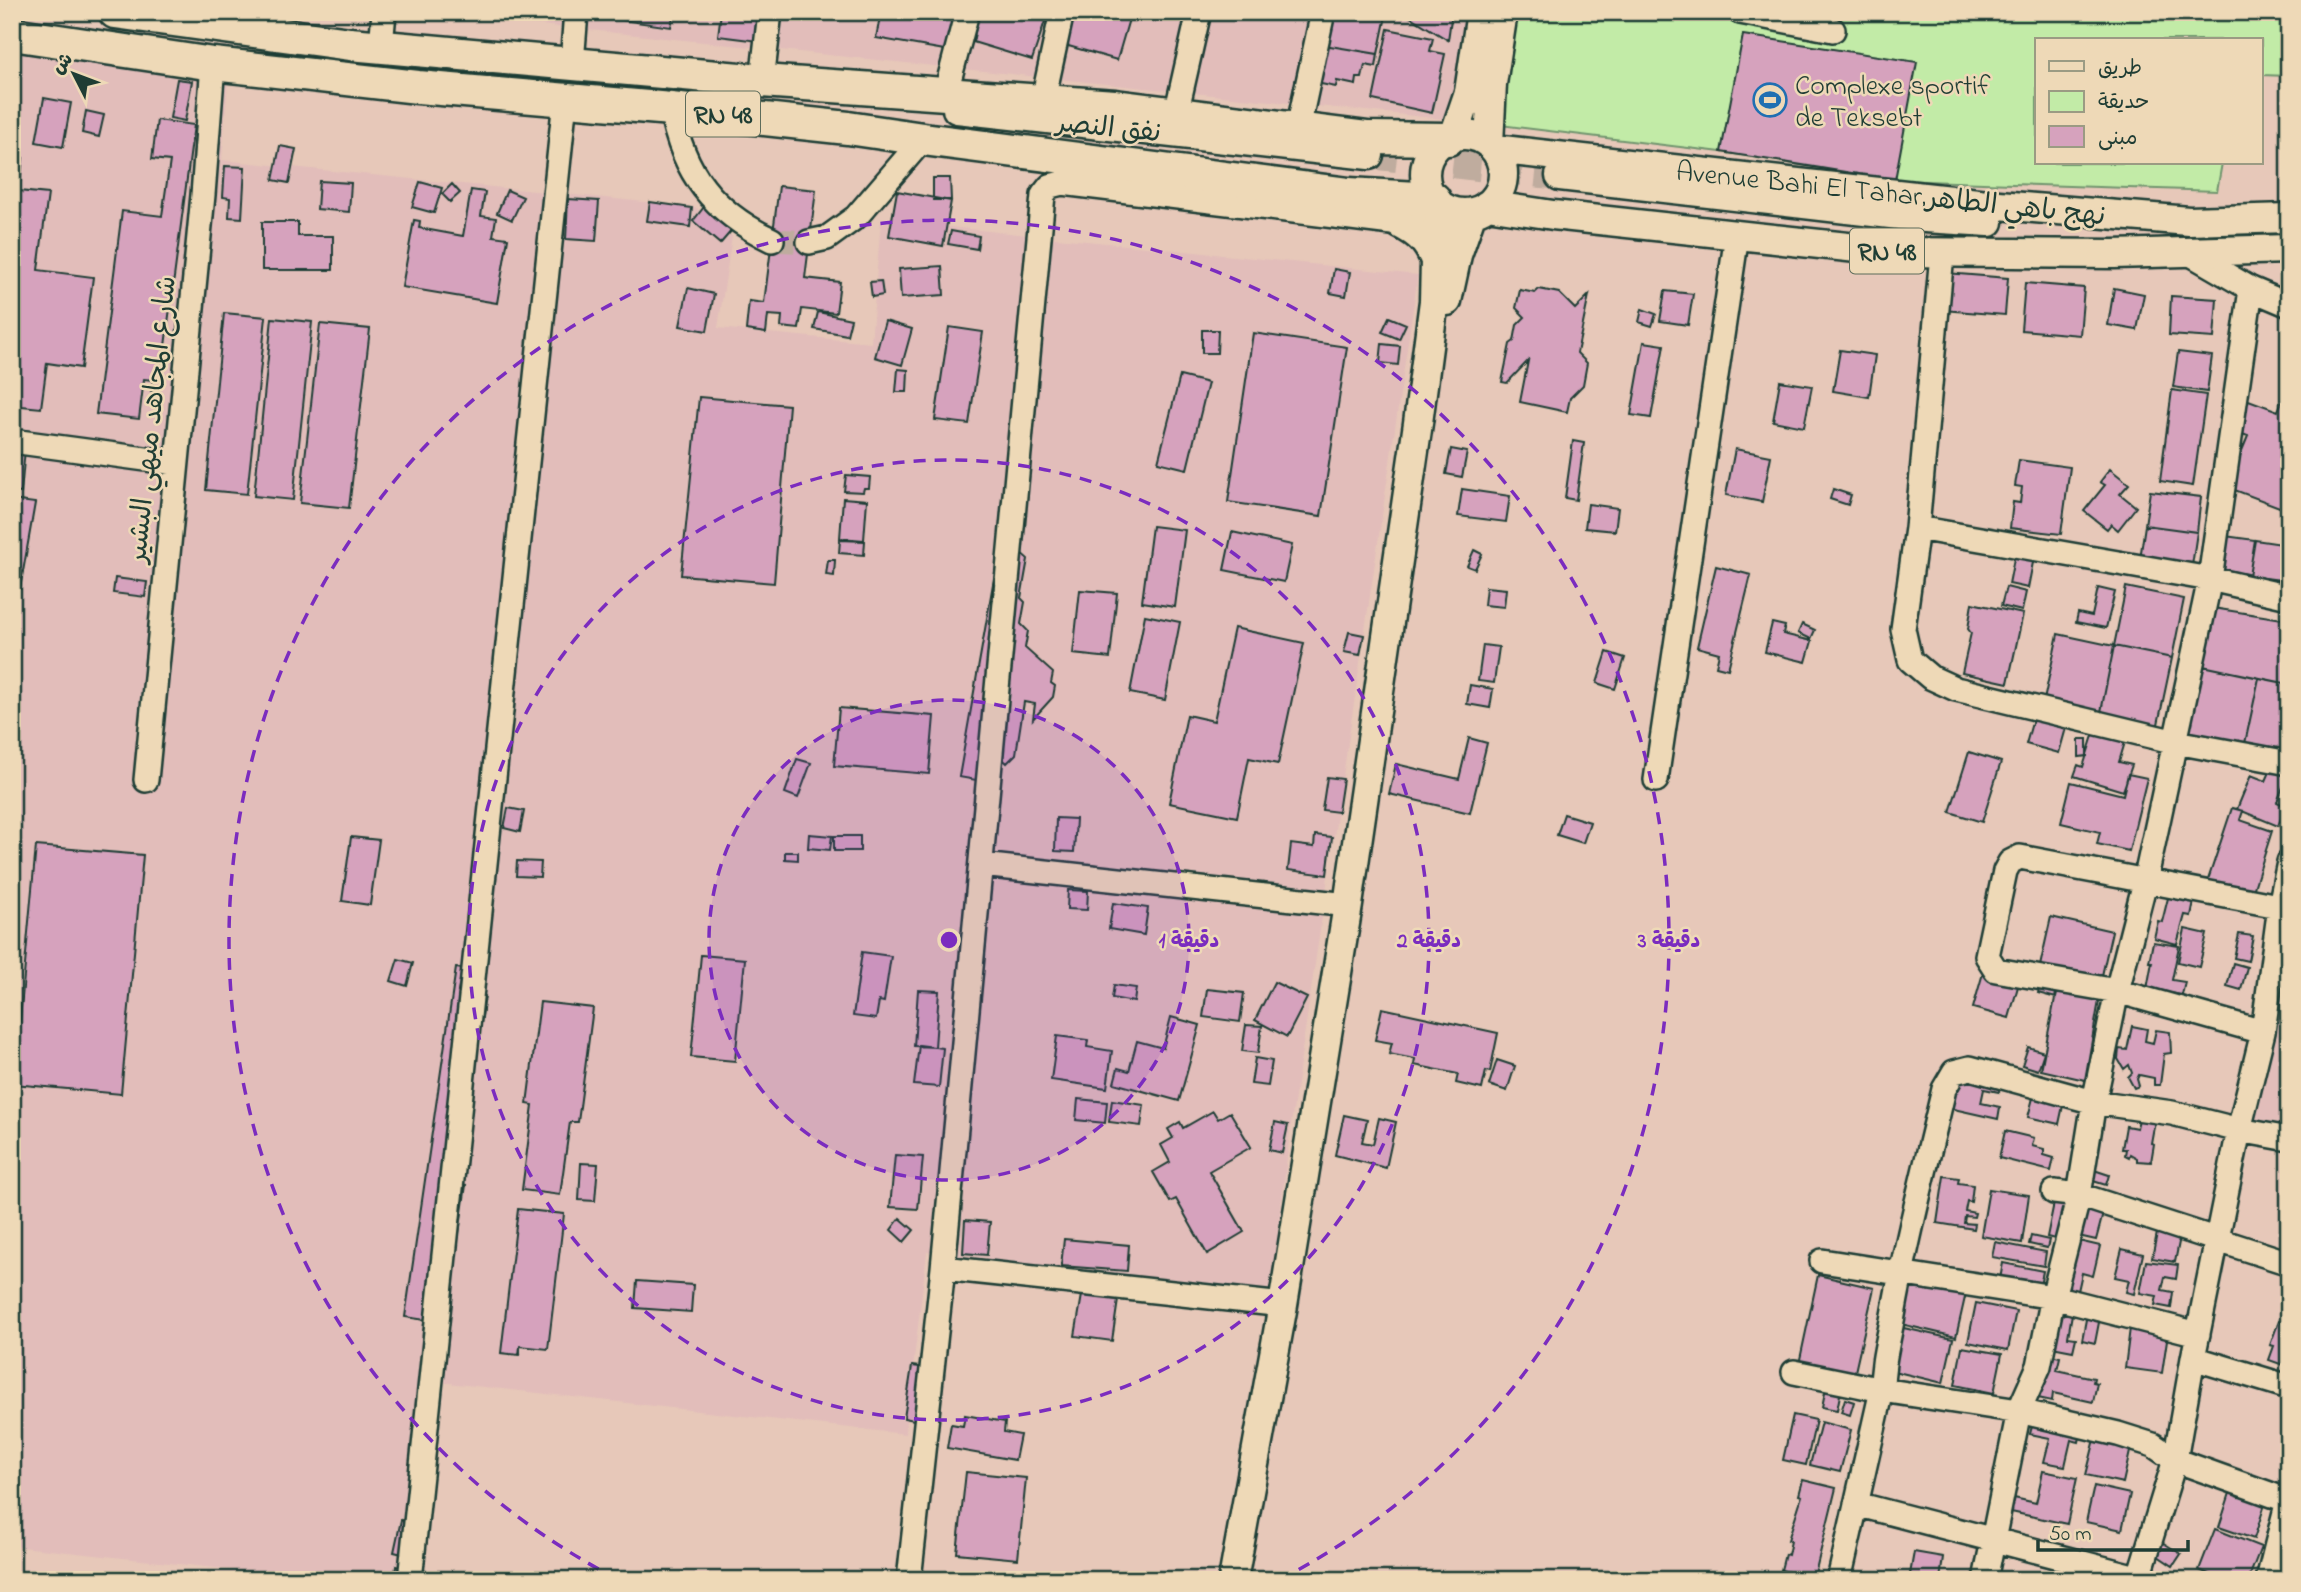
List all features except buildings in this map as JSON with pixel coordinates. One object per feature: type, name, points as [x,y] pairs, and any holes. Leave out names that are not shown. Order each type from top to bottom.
[{"type":"highway","name":"RN 48","points":[[115,12],[203,19],[350,44],[762,81],[1043,100],[1368,138],[1451,137]]},
{"type":"highway","name":"RN 48","points":[[12,34],[213,64],[418,87],[671,109],[848,128],[1349,194],[1438,203]]},
{"type":"highway","points":[[418,87],[423,50]]},
{"type":"highway","points":[[668,73],[671,109]]},
{"type":"main road","points":[[1479,209],[1456,212],[1438,203],[1428,190],[1425,171],[1432,152],[1451,137],[1469,92],[1481,12]]},
{"type":"main road","points":[[1492,147],[1492,84],[1503,12]]},
{"type":"main road","name":"نفق النصر","points":[[848,128],[880,122],[1029,132],[1216,151],[1368,162],[888,101],[852,86]]},
{"type":"main road","points":[[1418,423],[1457,255],[1479,209],[1496,196],[1503,172],[1492,147],[1473,136],[1451,137]]},
{"type":"main road","name":"Avenue Bahi El Tahar,نهج باهي الطاهر","points":[[1492,147],[1987,204],[2189,221],[2289,218]]},
{"type":"main road","points":[[2040,254],[1986,240],[1922,230],[1559,183],[1925,218],[2076,227],[2104,224],[2131,216]]},
{"type":"main road","points":[[1233,1580],[1283,1305],[1348,905],[1434,301],[1438,203]]},
{"type":"main road","name":"Avenue Bahi El Tahar,نهج باهي الطاهر","points":[[1479,209],[1942,254],[2189,253],[2289,249]]},
{"type":"main road","points":[[1400,223],[1425,241],[1435,261]]},
{"type":"street","points":[[381,46],[384,12]]},
{"type":"street","points":[[572,63],[576,12]]},
{"type":"street","points":[[762,81],[770,12]]},
{"type":"street","points":[[946,92],[967,12]]},
{"type":"street","points":[[1043,100],[1062,12]]},
{"type":"street","points":[[1176,114],[1199,12]]},
{"type":"street","points":[[1298,129],[1323,12]]},
{"type":"street","points":[[1740,12],[1833,30]]},
{"type":"street","name":"شارع المجاهد ميهي البشير","points":[[146,780],[203,195],[213,64]]},
{"type":"street","points":[[410,1580],[565,100]]},
{"type":"street","points":[[671,109],[682,151],[704,188],[734,219],[772,240]]},
{"type":"street","points":[[809,242],[827,238],[856,217],[923,139]]},
{"type":"street","points":[[909,1580],[943,1268],[1046,190],[1062,183],[1400,223],[1421,219],[1438,203]]},
{"type":"street","points":[[1656,780],[1737,235]]},
{"type":"street","points":[[2189,253],[2251,289],[2289,305]]},
{"type":"street","points":[[1942,254],[1917,528],[1903,629],[1910,660],[1930,677],[1956,689],[2176,742],[2289,763]]},
{"type":"street","points":[[1985,1580],[2019,1411],[2039,1366],[2079,1195],[2094,1102],[2117,991],[2145,882],[2210,579],[2251,289]]},
{"type":"street","points":[[12,441],[175,463]]},
{"type":"street","points":[[1917,528],[2210,579],[2289,597]]},
{"type":"street","points":[[2263,1032],[2117,991],[1996,970],[1987,956],[2005,871],[2010,862],[2020,857],[2284,907]]},
{"type":"street","points":[[1856,1504],[2142,1579],[2175,1460],[2239,1130],[2263,1032],[2289,862]]},
{"type":"street","points":[[982,865],[1348,905]]},
{"type":"street","points":[[1839,1580],[1882,1390],[1882,1365],[1900,1274],[1944,1089],[1954,1072],[1970,1068],[2094,1102],[2172,1113],[2289,1139]]},
{"type":"street","points":[[2054,1192],[2079,1195],[2289,1263]]},
{"type":"street","points":[[1822,1261],[2053,1297],[2198,1334]]},
{"type":"street","points":[[943,1268],[1283,1305]]},
{"type":"street","points":[[2193,1358],[2289,1387]]},
{"type":"street","points":[[1794,1372],[1882,1390],[2019,1411],[2118,1434],[2153,1445],[2175,1460],[2288,1499],[2268,1580]]},
{"type":"shaded area","points":[[415,12],[1467,12],[1453,120]]},
{"type":"shaded area","points":[[12,47],[228,80],[222,160],[695,207],[732,236],[718,328],[871,343],[881,220],[1418,275],[1291,1124],[1271,1291],[927,1252],[905,1434],[421,1380],[402,1580],[325,1580],[12,1546]]},
{"type":"shaded area","points":[[2280,993],[2289,995],[2289,1126],[2253,1121]]},
{"type":"green space","name":"Complexe sportif de Teksebt","points":[[1518,12],[2289,12],[2289,76],[2262,75],[2262,38],[2035,38],[2035,164],[2222,164],[2217,191],[1895,180],[1721,152],[1500,125]]},
{"type":"tunnel","points":[[1369,155],[1560,176]]},
{"type":"tunnel","points":[[772,240],[809,242]]},
{"type":"place","name":"Complexe sportif de Teksebt","points":[[1770,100]]}]
